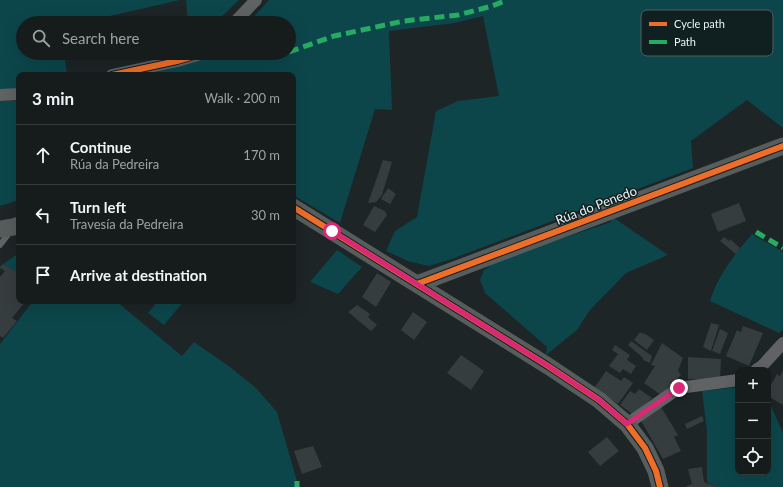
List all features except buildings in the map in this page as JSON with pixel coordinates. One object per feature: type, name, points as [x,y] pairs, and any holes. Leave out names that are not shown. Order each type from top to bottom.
[{"type":"street","points":[[241,16],[256,0]]},
{"type":"street","points":[[126,72],[181,60]]},
{"type":"street","points":[[0,95],[16,94]]},
{"type":"street","name":"Rúa do Penedo","points":[[417,284],[783,146]]},
{"type":"street","points":[[296,209],[548,366],[593,396],[627,424],[645,448],[656,471],[660,487]]},
{"type":"street","points":[[760,367],[783,343]]},
{"type":"street","points":[[627,424],[679,388],[735,380]]},
{"type":"lane","points":[[0,245],[11,227]]},
{"type":"shaded area","points":[[0,0],[180,0],[110,16],[16,16],[16,60],[65,60],[67,72],[16,72],[16,88],[0,90]]},
{"type":"shaded area","points":[[186,0],[239,0],[222,16],[187,16]]},
{"type":"shaded area","points":[[269,0],[783,0],[783,128],[747,100],[691,141],[693,168],[449,260],[429,266],[408,261],[386,251],[395,231],[417,217],[436,111],[458,101],[499,96],[483,16],[455,23],[389,31],[392,110],[375,109],[340,223],[296,197],[296,72],[147,72],[201,60],[296,60],[296,16],[254,16]]},
{"type":"shaded area","points":[[0,101],[16,101],[16,201],[0,206]]},
{"type":"shaded area","points":[[614,218],[668,255],[626,273],[590,310],[577,330],[546,355],[547,347],[485,293],[480,280],[484,270],[498,260],[611,222]]},
{"type":"shaded area","points":[[752,234],[783,252],[783,330],[779,333],[710,301],[713,291],[722,274],[733,257]]},
{"type":"shaded area","points":[[337,250],[362,267],[338,294],[310,282]]},
{"type":"shaded area","points":[[16,255],[16,271],[3,264]]},
{"type":"shaded area","points":[[31,304],[120,304],[182,356],[194,342],[230,367],[256,388],[277,412],[297,481],[297,487],[0,487],[0,344]]},
{"type":"shaded area","points":[[156,304],[182,304],[164,325],[148,313]]},
{"type":"shaded area","points":[[735,387],[735,475],[771,475],[771,406],[783,433],[783,487],[718,487],[707,482],[707,431],[702,391]]},
{"type":"marked path","points":[[296,50],[334,36],[404,21],[458,15],[492,6],[507,0]]},
{"type":"marked path","points":[[756,232],[783,248]]},
{"type":"marked path","points":[[297,481],[297,487]]},
{"type":"cycle path","points":[[126,72],[180,60]]},
{"type":"cycle path","points":[[417,284],[783,146]]},
{"type":"cycle path","points":[[296,209],[548,366],[599,400],[627,424],[645,448],[656,471],[660,487]]},
{"type":"route","points":[[332,231],[548,366],[599,400],[627,424],[679,388]]}]
